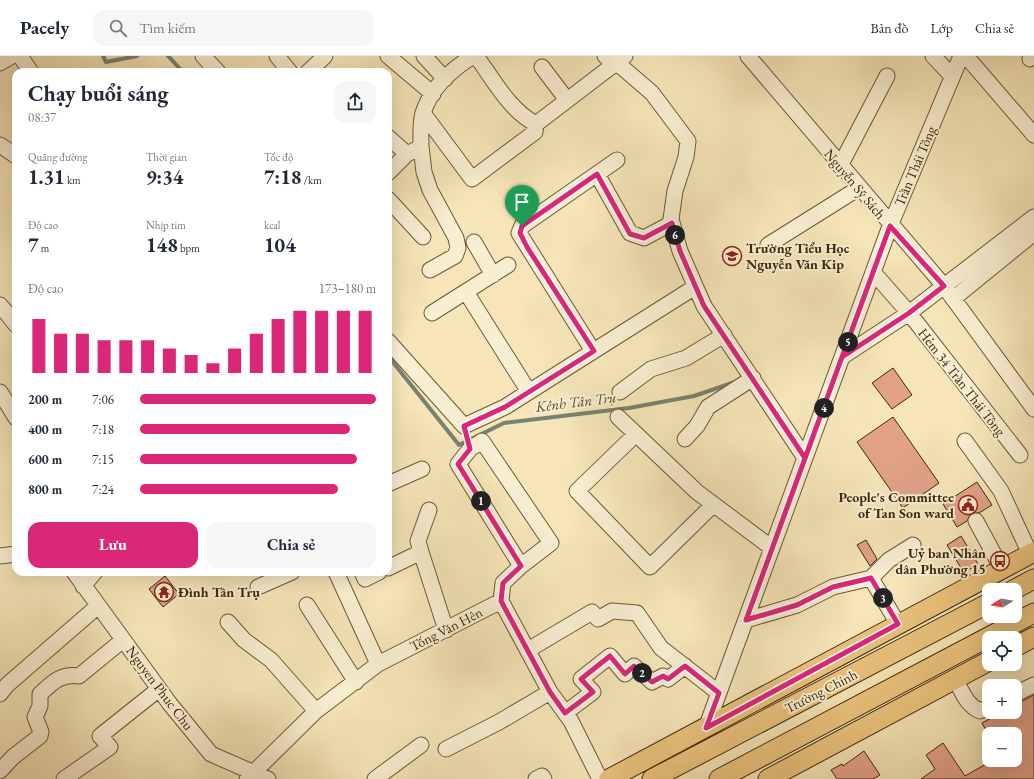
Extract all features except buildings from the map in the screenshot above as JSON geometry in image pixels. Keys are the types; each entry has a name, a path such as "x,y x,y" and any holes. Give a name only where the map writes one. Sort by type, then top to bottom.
{"main road":[{"name":"Trường Chinh","path":"609,779 1032,553"},
{"path":"1022,585 1034,579"},
{"name":"Trường Chinh","path":"652,779 982,607"},
{"path":"924,610 955,679"},
{"path":"719,779 1034,613"},
{"path":"1022,643 1034,637"},
{"path":"768,779 982,665"}],"street":[{"path":"0,63 12,56"},
{"path":"20,56 28,68"},
{"path":"204,56 214,68"},
{"path":"277,56 287,68"},
{"path":"388,56 433,94"},
{"path":"424,56 445,79"},
{"name":"Nguyễn Sỹ Sách","path":"748,56 860,188 890,226 944,286 1034,409"},
{"path":"933,56 952,76"},
{"name":"Trần Thái Tông","path":"706,728 890,226 961,56"},
{"path":"966,56 1034,135"},
{"path":"430,270 456,256 458,248 456,238 428,184 424,172 421,147 423,113 438,85 469,57 524,118 536,124"},
{"path":"423,113 472,179 535,132 536,124 567,100 615,58 652,93 688,141 686,157 675,191 671,219 680,251 704,306 805,458"},
{"path":"542,67 567,100"},
{"path":"840,166 887,76"},
{"path":"392,141 407,154"},
{"path":"0,145 12,153"},
{"path":"392,169 407,154 421,147"},
{"path":"594,351 520,233 522,226 617,160"},
{"path":"597,174 630,234 644,238 672,223"},
{"path":"768,245 860,188"},
{"path":"392,203 423,237"},
{"path":"842,357 909,313 1034,217"},
{"path":"953,299 1034,233"},
{"path":"474,242 493,275"},
{"path":"432,313 508,265"},
{"name":"Hẻm 34 Trần Thái Tông","path":"873,272 909,313 1020,455"},
{"path":"464,426 505,407 695,286"},
{"path":"466,292 529,392"},
{"path":"0,305 12,320"},
{"path":"620,392 651,369 686,358 724,335"},
{"path":"392,345 464,426 470,449"},
{"path":"685,439 697,426 708,406 753,378"},
{"path":"0,392 12,412"},
{"path":"618,417 697,492 772,548"},
{"path":"636,434 577,491 650,567 713,505"},
{"path":"521,566 458,464 470,449 482,441 551,543 521,566 503,583 501,601 550,692 565,713 600,779"},
{"path":"965,441 1001,491 1032,553"},
{"path":"392,482 422,469"},
{"path":"429,510 418,541 446,630"},
{"path":"976,521 1002,569"},
{"path":"746,620 797,605 833,587 871,578 889,560 913,545"},
{"path":"392,566 421,552"},
{"path":"0,556 12,554"},
{"name":"Nguyen Phuc Chu","path":"77,576 159,689 211,754 251,776 268,779"},
{"path":"83,586 92,576"},
{"path":"258,587 283,576"},
{"path":"338,576 378,664"},
{"path":"871,578 898,624"},
{"name":"Tống Văn Hên","path":"251,776 316,711 378,664 501,601"},
{"path":"307,605 356,682"},
{"path":"0,694 7,686 98,606"},
{"path":"528,650 592,612 598,619 612,612 638,613 661,648 719,693"},
{"path":"228,622 244,640 271,660 316,711"},
{"path":"0,771 13,757 40,736 41,732 35,717 40,706 40,694 59,678 70,675 79,676 123,640"},
{"path":"565,713 593,692 581,679 610,656 625,674 634,666 652,682 663,676 668,679 685,666"},
{"path":"955,679 968,703 973,708 980,711 982,710"},
{"path":"1022,691 1034,685"},
{"path":"64,779 110,746 100,736 159,689"},
{"path":"446,749 499,722 550,692"},
{"path":"375,779 421,745"},
{"path":"536,779 542,776 544,779"}],"waterway":[{"name":"Kênh Tân Trụ","path":"103,56 106,62 137,56"},
{"name":"Kênh Tân Trụ","path":"168,56 179,68"},
{"name":"Kênh Tân Trụ","path":"392,361 459,445 504,423 629,408 694,396 735,382"}],"place":[{"name":"Trường Tiểu Học Nguyễn Văn Kip","path":"732,256"},
{"name":"People's Committee of Tan Son ward","path":"968,505"},
{"name":"Uỷ ban Nhân dân Phường 15","path":"1000,561"},
{"name":"Đình Tân Trụ","path":"164,592"}],"route":[{"path":"597,174 630,234 644,238 672,223 680,251 704,306 742,360 805,458 873,272 890,226 944,286 909,313 842,357 746,620 797,605 833,587 871,578 898,624 706,728 719,693 685,666 668,679 663,676 652,682 634,666 625,674 610,656 581,679 593,692 565,713 550,692 501,601 503,583 521,566 458,464 470,449 464,426 505,407 594,351 527,247 520,233 522,226 597,174"}]}
